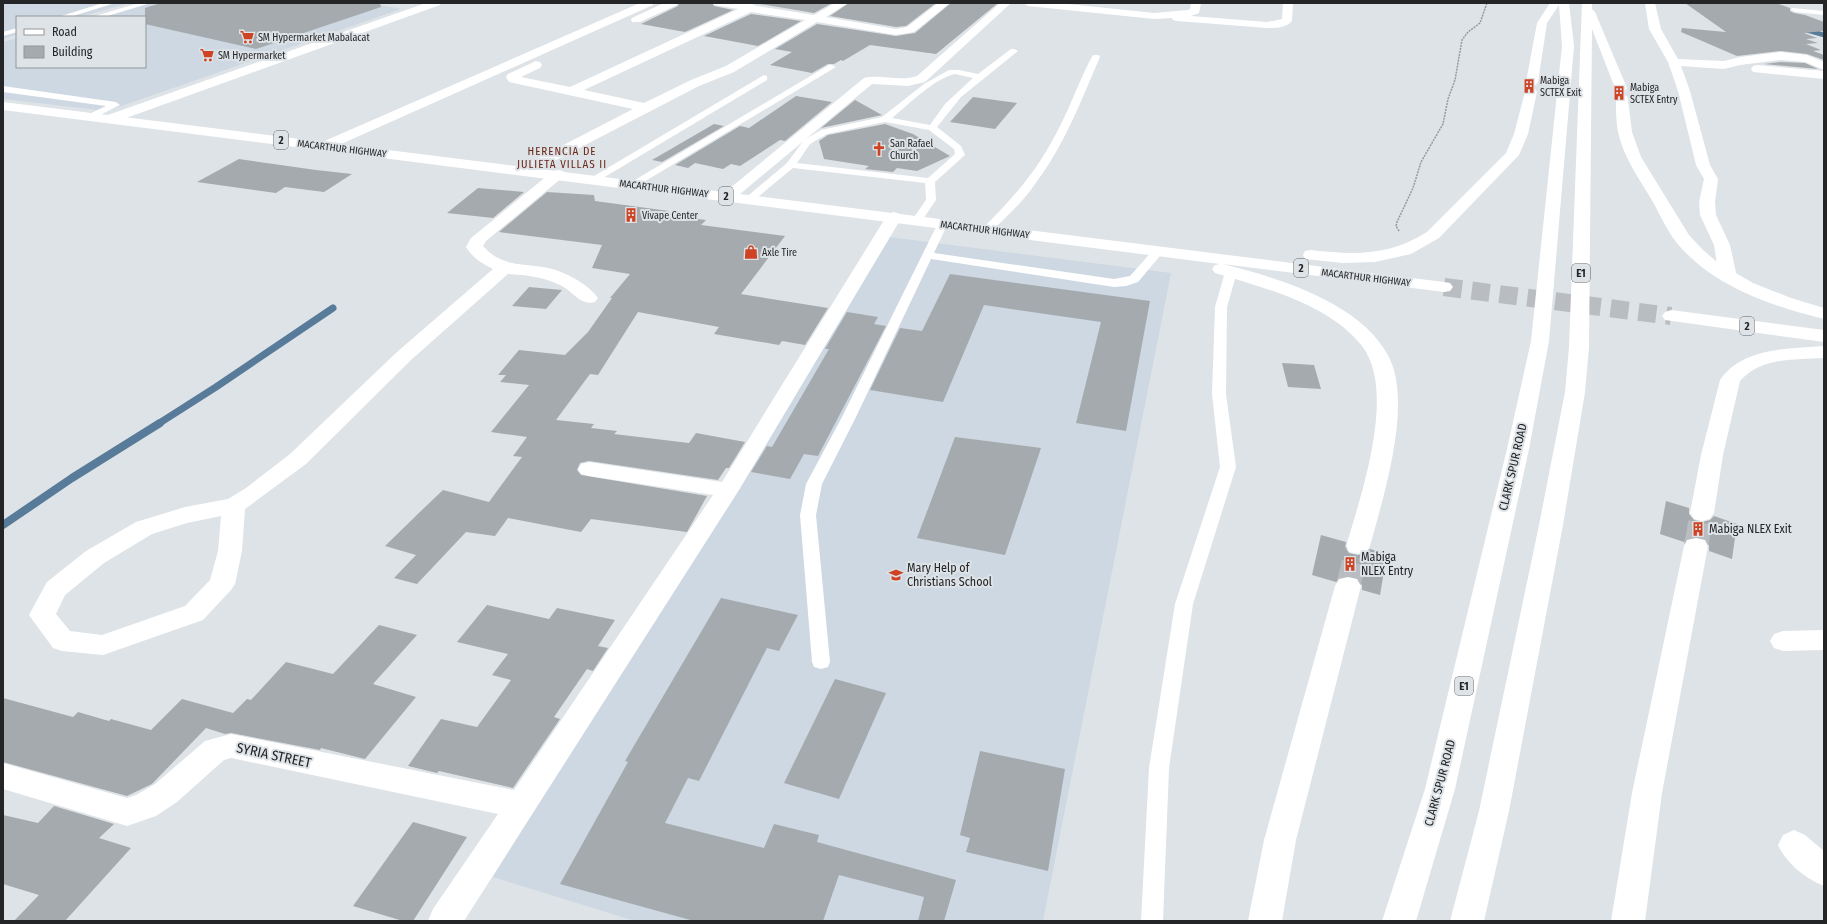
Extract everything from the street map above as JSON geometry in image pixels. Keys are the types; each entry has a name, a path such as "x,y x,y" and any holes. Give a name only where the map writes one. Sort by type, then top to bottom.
{"main road":[{"path":"110,119 436,3"},
{"path":"325,146 649,3"},
{"path":"647,108 520,82 512,77 526,69 673,3"},
{"path":"718,3 890,32 910,30 945,3"},
{"path":"570,92 761,3"},
{"path":"526,170 580,141 696,83 730,69 813,19 843,3"},
{"path":"729,196 868,81 915,82 921,79 1006,3"},
{"path":"1028,3 1154,16 1274,25 1287,21 1288,3"},
{"path":"1058,3 1137,9 1143,8 1144,3"},
{"path":"1154,16 1196,11 1196,3"},
{"path":"1102,244 1190,240 1313,256 1350,258 1385,256 1414,247 1433,235 1512,155 1521,134 1532,87 1542,23 1555,3"},
{"name":"CLARK SPUR ROAD","path":"1399,921 1440,789 1518,449 1540,341 1568,46 1564,3"},
{"path":"1650,3 1655,29 1674,62 1690,109 1703,165 1711,179 1707,202 1708,215 1722,245 1728,277"},
{"path":"398,5 418,9"},
{"path":"1587,5 1610,58 1622,93 1626,136 1639,167 1688,247 1711,266 1728,277 1770,297 1824,314"},
{"name":"E1","path":"1467,921 1494,811 1551,525 1575,392 1579,347 1587,5"},
{"path":"1724,65 1740,61 1780,56 1807,59 1824,66"},
{"path":"1674,62 1724,65 1824,75"},
{"name":"MACARTHUR HIGHWAY","path":"3,106 558,174 1444,287"},
{"path":"558,174 479,238 474,247 484,258 504,268 543,272 568,282 589,298"},
{"path":"445,921 905,219"},
{"path":"1159,250 1289,291 1319,304 1340,316 1358,331 1373,348 1382,364 1386,383 1386,415 1381,457 1358,546"},
{"path":"234,506 230,551 222,584 194,613 103,645 62,641 42,615 56,589 95,557 144,528 185,515 234,506 298,459 404,356 504,268"},
{"name":"2","path":"1671,316 1824,336"},
{"path":"1702,513 1712,455 1730,380 1741,368 1758,360 1782,355 1824,352"},
{"path":"589,469 728,490"},
{"path":"1628,921 1647,793 1696,546"},
{"path":"1265,921 1280,840 1348,586"},
{"path":"1783,641 1824,640"},
{"name":"SYRIA STREET","path":"3,776 127,812 145,806 166,793 215,750 231,746 520,805"},
{"path":"1794,845 1824,871"}],"lane":[{"path":"66,16 111,3"},
{"path":"99,16 147,3"},
{"path":"1794,10 1824,13"},
{"path":"3,34 16,30"},
{"path":"932,128 941,113 980,77 1014,51"},
{"path":"988,229 1032,182 1065,126 1096,57"},
{"path":"633,184 832,67"},
{"path":"885,119 932,83 952,72 980,77"},
{"path":"594,179 764,78"},
{"path":"3,89 116,105 90,116"},
{"path":"749,199 791,165 807,142 824,132 885,119 932,128 958,148 960,155 930,181 791,165"},
{"path":"905,219 931,200 930,181"},
{"path":"822,662 808,515 814,484 849,417 927,254 943,224"},
{"path":"927,254 1126,282 1134,279 1159,250"},
{"path":"1152,921 1159,768 1184,604 1228,467 1219,394 1220,308 1231,272"}],"path":[{"path":"1414,247 1399,232 1396,226 1397,222 1413,188 1424,155 1443,124 1448,98 1455,80 1462,40 1468,32 1480,23 1487,3"}],"shaded area":[{"path":"3,3 129,3 84,16 16,16 16,35 3,39"},
{"name":"SM Hypermarket","path":"143,3 370,3 401,9 107,111 3,99 3,42 16,38 16,68 146,68 146,16 97,16"},
{"name":"Mary Help of Christians School","path":"889,237 1171,273 1043,921 635,921 493,877"}],"building":[{"name":"SM Hypermarket Mabalacat","path":"161,3 380,3 381,7 256,49 146,24 145,8"},
{"path":"679,3 712,3 714,6 733,10 685,32 641,24 678,6"},
{"path":"754,3 832,3 814,13"},
{"path":"849,3 936,3 906,26 896,27 830,16"},
{"path":"951,3 998,3 936,54 870,45 843,61 841,60 834,64 828,64 812,73 770,65 792,52 775,49 817,24 896,36 915,33"},
{"path":"1685,3 1776,3 1790,8 1790,11 1794,13 1805,15 1824,22 1824,31 1804,33 1817,38 1806,39 1818,43 1806,44 1821,50 1813,51 1824,55 1824,60 1807,54 1781,51 1737,56 1681,32 1682,28 1726,32"},
{"path":"751,14 801,21 758,46 704,36"},
{"path":"1781,62 1805,63 1818,69 1764,64"},
{"path":"796,96 832,102 785,141 780,140 740,166 731,164 723,169 695,163 688,168 675,165 740,126 749,128"},
{"path":"973,97 1017,103 995,129 950,122"},
{"path":"855,100 882,115 821,128"},
{"path":"714,124 724,126 662,162 652,160"},
{"name":"San Rafael Church","path":"885,124 913,134 950,156 917,171 897,168 893,172 865,169 869,166 824,159 819,141 828,135"},
{"path":"239,159 352,174 324,192 285,187 276,193 197,182"},
{"path":"478,188 524,192 493,218 447,213"},
{"path":"547,192 594,195 595,201 669,211 665,215 706,220 701,225 785,236 741,294 828,308 805,345 782,341 779,345 714,334 719,327 638,312 598,375 590,374 556,420 594,424 591,428 617,431 614,434 689,443 696,433 745,442 729,468 726,468 718,480 589,461 580,463 577,470 581,475 707,496 687,532 591,519 581,532 508,518 495,536 466,532 417,584 394,578 416,555 385,546 443,490 489,502 522,457 513,456 527,437 491,432 529,385 500,382 506,375 498,375 519,350 565,355 588,332 612,298 610,298 630,274 592,268 602,245 499,232"},
{"path":"950,274 1150,301 1126,431 1076,423 1101,322 984,305 943,402 870,390 900,328 922,331"},
{"path":"529,287 562,290 546,309 512,306"},
{"path":"847,312 878,317 874,324 886,326 818,456 804,454 790,479 751,472 767,446 772,447 829,349 825,349"},
{"path":"1282,363 1314,365 1321,389 1288,387"},
{"path":"955,437 1041,448 1005,555 917,538"},
{"name":"Mabiga NLEX Exit","path":"1666,501 1689,508 1689,514 1694,520 1702,522 1710,520 1714,516 1737,524 1732,559 1709,551 1709,545 1705,539 1696,537 1687,539 1684,542 1660,534"},
{"name":"Mabiga NLEX Entry","path":"1321,535 1346,542 1345,547 1349,553 1358,555 1367,553 1370,549 1387,554 1380,595 1362,590 1362,585 1357,578 1348,576 1339,578 1336,582 1312,575"},
{"path":"721,598 798,615 779,651 767,648 699,781 688,778 665,823 764,848 774,824 819,835 817,842 956,880 944,921 918,921 924,897 839,875 823,921 694,921 560,884 628,762 625,761"},
{"path":"487,605 549,619 557,608 615,620 598,646 608,648 593,671 587,669 554,717 560,719 513,788 439,771 437,773 408,766 441,719 477,727 511,680 492,675 508,654 457,642"},
{"path":"379,625 417,635 373,684 416,697 365,759 321,748 320,750 231,733 225,734 206,728 152,784 127,796 3,762 3,698 73,717 78,712 109,721 111,719 151,730 182,699 233,713 247,699 251,700 286,662 333,674"},
{"path":"835,679 886,693 839,799 784,783"},
{"path":"980,751 1065,769 1048,871 966,852 970,838 960,835"},
{"path":"54,806 114,824 99,838 131,848 65,921 14,921 39,895 3,884 3,815 38,823"},
{"path":"413,822 467,837 413,921 403,921 353,906"}],"waterway":[{"path":"1806,30 1824,35"},
{"path":"158,424 216,387 333,308"},
{"path":"3,525 72,478 160,423"}],"tunnel":[{"path":"1444,287 1671,316"},
{"path":"1696,546 1702,513"},
{"path":"1348,586 1358,546"}],"place":[{"name":"SM Hypermarket Mabalacat","path":"247,37"},
{"name":"SM Hypermarket","path":"207,55"},
{"name":"Mabiga SCTEX Exit","path":"1529,86"},
{"name":"Mabiga SCTEX Entry","path":"1619,93"},
{"name":"San Rafael Church","path":"879,149"},
{"name":"Vivape Center","path":"631,215"},
{"name":"Axle Tire","path":"751,252"},
{"name":"Mabiga NLEX Exit","path":"1698,529"},
{"name":"Mabiga NLEX Entry","path":"1350,564"},
{"name":"Mary Help of Christians School","path":"896,575"}],"district":[{"name":"HERENCIA DE JULIETA VILLAS II","path":"562,157"}]}
